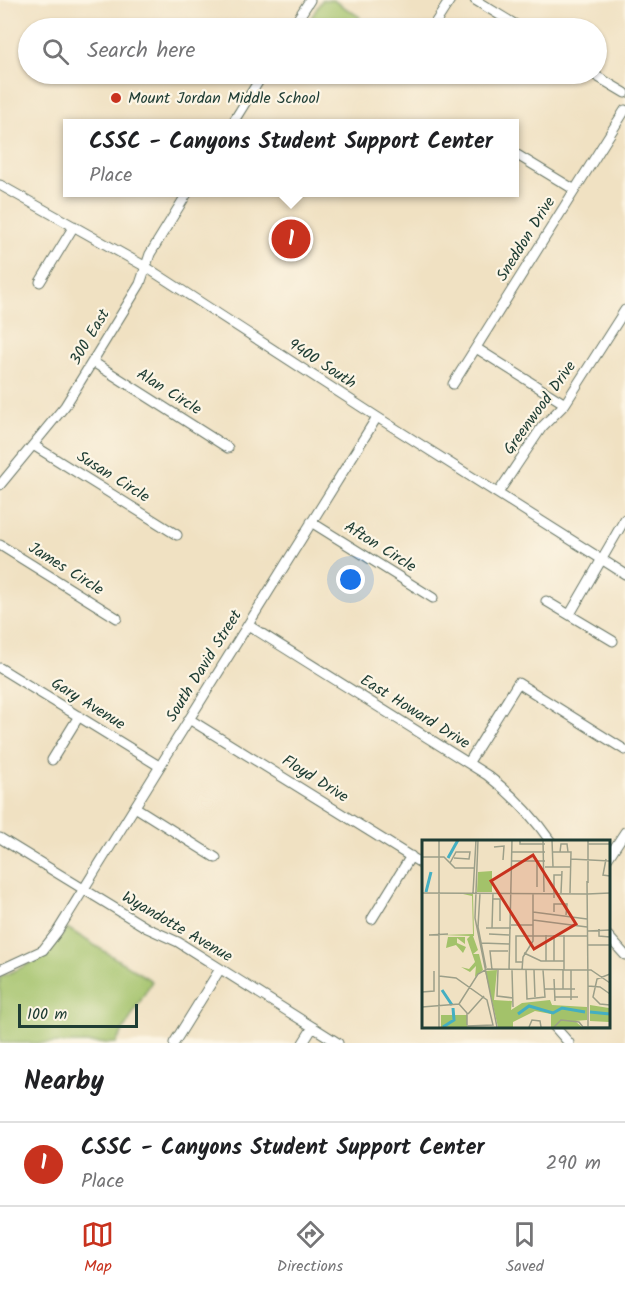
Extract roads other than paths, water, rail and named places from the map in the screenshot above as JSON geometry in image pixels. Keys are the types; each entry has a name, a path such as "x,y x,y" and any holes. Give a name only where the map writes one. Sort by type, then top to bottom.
{"street":[{"path":"298,18 310,0"},
{"path":"438,18 450,0"},
{"path":"475,0 505,18"},
{"path":"607,82 625,93"},
{"path":"235,119 257,84"},
{"name":"Sneddon Drive","path":"453,384 625,110"},
{"path":"519,156 575,190"},
{"name":"9400 South","path":"0,185 146,267 377,417 625,573"},
{"name":"300 East","path":"0,485 65,406 140,284 150,254 186,197"},
{"path":"40,282 74,226"},
{"name":"Greenwood Drive","path":"498,493 542,427 565,404 625,310"},
{"path":"476,348 565,404"},
{"name":"Alan Circle","path":"93,362 228,448"},
{"name":"South David Street","path":"0,970 43,950 57,932 377,417"},
{"name":"Susan Circle","path":"33,445 177,535"},
{"path":"570,614 625,519"},
{"name":"Afton Circle","path":"311,522 433,598"},
{"name":"James Circle","path":"0,545 117,618"},
{"path":"546,601 613,641"},
{"name":"East Howard Drive","path":"248,626 469,762 510,793 549,840"},
{"name":"Gary Avenue","path":"0,668 159,766"},
{"path":"469,762 518,682 625,750"},
{"path":"52,760 79,716"},
{"name":"Floyd Drive","path":"189,719 422,864"},
{"path":"135,807 216,858"},
{"path":"610,856 625,832"},
{"name":"Wyandotte Avenue","path":"0,838 220,969 338,1043"},
{"path":"372,919 411,856"},
{"path":"610,937 625,955"},
{"path":"174,1043 220,969"},
{"path":"303,1043 313,1027"},
{"path":"556,1028 569,1043"}],"place":[{"name":"Mount Jordan Middle School","path":"116,98"},
{"name":"CSSC - Canyons Student Support Center","path":"291,239"}]}
